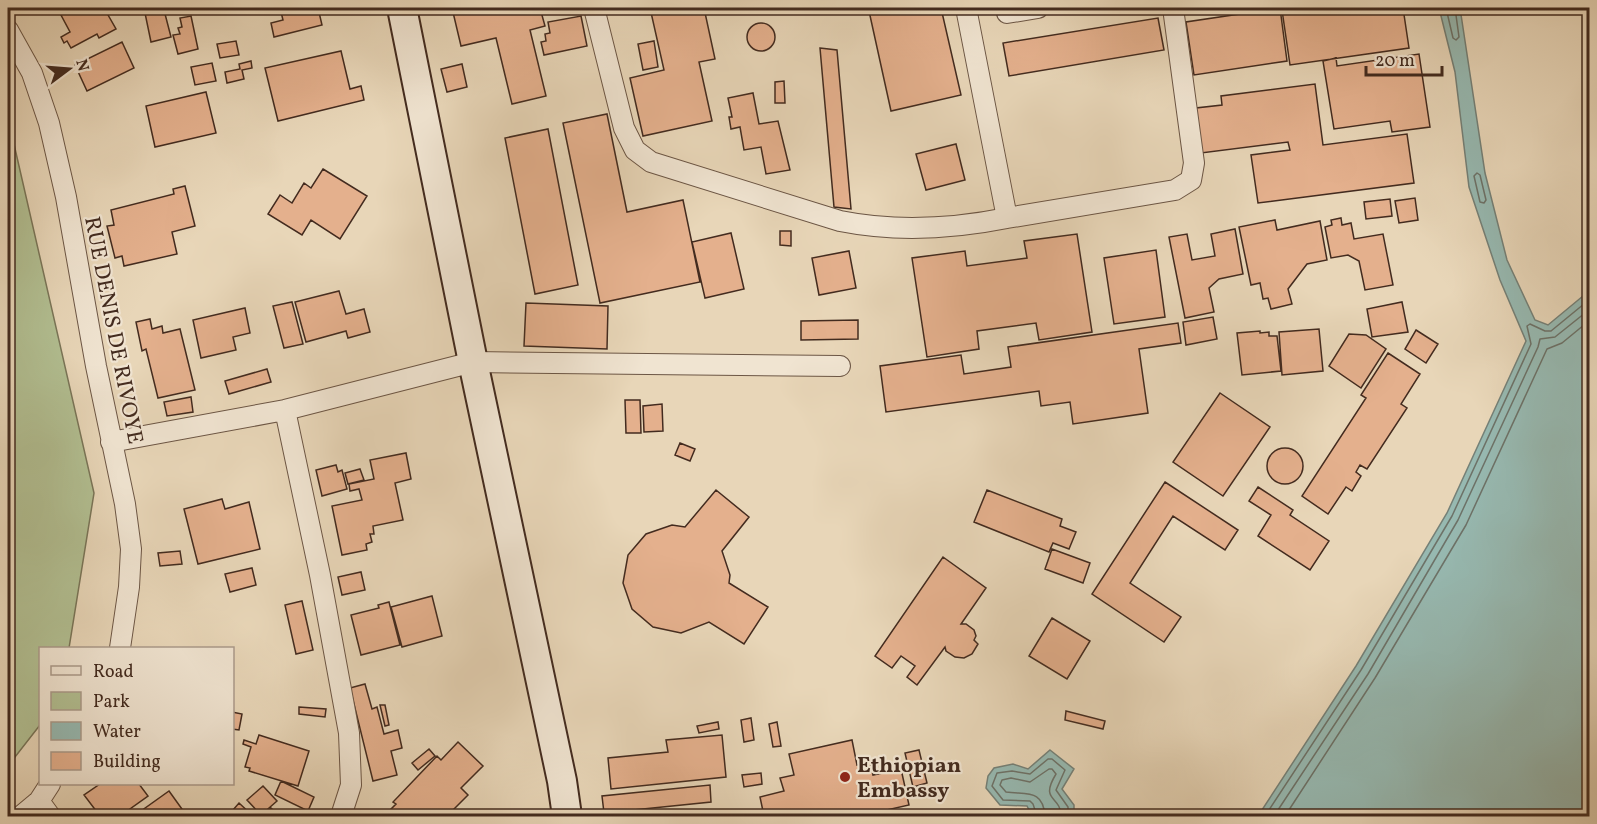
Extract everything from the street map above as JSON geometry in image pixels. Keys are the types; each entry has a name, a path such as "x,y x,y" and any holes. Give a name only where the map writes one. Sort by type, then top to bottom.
{"street":[{"path":"402,8 473,362 562,781 567,816"},
{"path":"594,8 624,128 635,150 651,162 840,221 868,226 921,227 976,224 1175,190 1191,180 1194,163 1173,8"},
{"path":"966,8 1007,218"},
{"path":"1007,13 1038,8"},
{"name":"RUE DENIS DE RIVOYE","path":"8,30 32,73 49,123 66,198 111,442 125,504 130,549 129,587 120,647"},
{"path":"111,442 285,410 473,362 840,366"},
{"path":"285,410 320,575 349,733 351,785 341,816"},
{"path":"21,816 44,808 50,785"}],"green space":[{"path":"8,118 94,493 69,647 39,647 39,726 8,766"}],"water":[{"path":"1439,8 1460,8 1485,173 1507,260 1535,320 1548,325 1589,291 1589,816 1258,816 1356,666 1447,513 1526,341 1500,280 1469,187 1455,72"},
{"path":"1050,750 1074,769 1062,789 1074,805 1074,816 1032,816 1027,806 1000,805 986,788 988,776 994,768 1013,764 1028,769"}],"building":[{"path":"75,8 104,8 116,29 99,38 97,34 71,48 67,41 64,43 61,37 70,32 61,15"},
{"path":"133,8 177,8 164,10 171,37 151,42 145,13"},
{"path":"280,8 318,8 322,25 274,37 271,23 283,20"},
{"path":"452,8 540,8 545,26 530,30 546,96 512,104 496,38 461,46"},
{"path":"650,8 704,8 715,59 699,62 712,121 643,136 630,78 664,70"},
{"path":"886,8 941,8 961,95 891,111 869,11"},
{"path":"1280,8 1287,61 1194,75 1186,22"},
{"path":"1403,8 1409,48 1290,65 1282,10"},
{"path":"191,16 198,49 178,54 173,35 180,34 178,28 182,27 180,18"},
{"path":"581,16 587,46 544,55 541,42 546,41 545,34 550,33 548,22"},
{"path":"1158,18 1164,50 1009,76 1003,43"},
{"path":"761,23 771,27 775,37 771,47 761,51 751,47 747,37 751,27"},
{"path":"236,41 239,55 220,58 217,44"},
{"path":"654,41 658,67 643,70 638,44"},
{"path":"122,42 134,68 87,91 75,65"},
{"path":"820,48 837,50 851,209 834,207"},
{"path":"341,51 350,89 361,86 364,100 278,121 265,68"},
{"path":"1419,54 1430,127 1392,132 1390,121 1334,129 1323,61 1336,58 1337,66"},
{"path":"251,61 252,68 242,70 244,79 227,83 225,72 240,69 239,64"},
{"path":"212,63 216,81 195,85 191,67"},
{"path":"462,64 467,87 447,92 441,69"},
{"path":"784,81 785,103 775,103 775,82"},
{"path":"1315,84 1323,145 1407,134 1414,183 1258,203 1251,155 1290,150 1288,142 1201,153 1196,108 1222,105 1221,96"},
{"path":"206,92 216,133 155,147 146,106"},
{"path":"753,93 759,124 778,121 790,170 766,174 761,147 744,150 740,127 731,129 729,117 732,117 728,98"},
{"path":"607,114 627,212 683,200 700,282 600,303 563,123"},
{"path":"548,129 578,285 535,294 505,138"},
{"path":"956,144 965,180 926,190 916,154"},
{"path":"323,169 367,196 340,239 311,220 302,235 268,214 280,195 292,203 304,183 311,188"},
{"path":"185,186 195,226 172,232 177,254 124,266 122,256 115,258 107,226 114,225 111,210 174,194 173,189"},
{"path":"1415,198 1418,220 1399,223 1395,201"},
{"path":"1390,199 1392,216 1366,219 1364,202"},
{"path":"1341,218 1342,225 1351,223 1354,239 1383,234 1393,285 1365,290 1359,261 1348,255 1331,258 1325,227 1332,225 1331,220"},
{"path":"1275,220 1277,230 1320,221 1327,260 1307,264 1288,289 1292,304 1271,309 1268,298 1263,299 1260,283 1251,285 1239,227"},
{"path":"1235,229 1243,274 1219,279 1209,288 1214,312 1185,318 1169,237 1187,234 1192,260 1215,256 1211,234"},
{"path":"780,231 791,231 791,246 780,245"},
{"path":"731,233 744,289 705,298 692,242"},
{"path":"1077,234 1092,332 1039,340 1036,323 977,331 979,349 927,357 912,258 965,251 967,266 1027,258 1024,241"},
{"path":"1156,250 1165,317 1114,324 1104,258"},
{"path":"849,251 856,288 819,295 812,258"},
{"path":"339,291 346,314 364,309 370,332 348,338 346,331 306,342 295,302"},
{"path":"292,302 303,344 284,348 273,306"},
{"path":"1402,302 1408,332 1372,337 1367,309"},
{"path":"526,303 608,306 607,349 524,346"},
{"path":"245,308 250,333 233,337 236,350 201,358 193,320"},
{"path":"1213,317 1217,339 1186,345 1183,322"},
{"path":"150,319 152,329 162,326 163,333 180,329 195,390 158,398 146,349 142,351 136,322"},
{"path":"858,320 858,339 801,340 801,321"},
{"path":"1178,323 1181,343 1139,349 1148,413 1073,424 1070,402 1041,406 1039,391 886,412 880,366 961,355 964,374 1011,367 1008,347"},
{"path":"1319,329 1323,371 1282,375 1279,332"},
{"path":"1416,330 1438,344 1426,363 1405,349"},
{"path":"1260,331 1260,333 1269,332 1269,336 1277,336 1281,371 1242,375 1237,333"},
{"path":"1349,334 1366,335 1386,349 1361,388 1329,366"},
{"path":"1388,353 1420,374 1401,404 1407,408 1367,469 1360,465 1356,472 1361,476 1352,491 1346,487 1328,514 1302,496 1366,398 1361,395"},
{"path":"267,369 271,382 229,394 225,381"},
{"path":"1220,393 1270,427 1223,496 1173,462"},
{"path":"191,397 193,412 167,416 164,402"},
{"path":"625,400 640,400 641,433 626,433"},
{"path":"662,404 663,431 644,432 643,406"},
{"path":"680,443 695,449 690,461 675,455"},
{"path":"1285,448 1298,453 1303,466 1298,479 1285,484 1272,479 1267,466 1272,453"},
{"path":"406,453 411,479 395,483 403,520 373,526 374,534 370,534 372,542 366,544 367,550 342,555 332,506 362,500 359,489 350,491 349,484 374,479 370,460"},
{"path":"336,465 338,472 342,470 347,489 322,496 316,470"},
{"path":"360,469 364,480 348,484 345,473"},
{"path":"1165,482 1238,530 1225,550 1173,516 1130,583 1181,617 1164,642 1092,594"},
{"path":"1258,487 1293,510 1290,515 1329,541 1310,570 1258,536 1271,515 1249,501"},
{"path":"716,490 749,517 722,551 730,575 729,583 768,607 744,644 709,622 681,633 653,627 632,609 623,583 628,555 646,534 672,525 685,527"},
{"path":"987,490 1062,519 1060,526 1076,532 1069,549 1053,543 1049,552 974,522"},
{"path":"222,499 225,509 249,502 260,549 198,564 184,509"},
{"path":"1052,549 1090,563 1083,583 1045,569"},
{"path":"180,551 182,564 160,566 158,553"},
{"name":"Ethiopian Embassy","path":"943,557 986,588 961,624 966,624 974,630 976,636 974,640 978,644 972,654 964,658 955,657 946,651 945,647 917,685 907,677 915,666 901,656 892,668 875,656"},
{"path":"252,568 256,585 230,592 225,574"},
{"path":"361,572 365,590 342,595 338,577"},
{"path":"432,596 442,636 402,647 391,607"},
{"path":"302,601 313,650 296,654 285,605"},
{"path":"389,602 400,645 361,655 351,615 379,608 378,605"},
{"path":"1052,618 1090,641 1067,679 1029,656"},
{"path":"365,684 372,709 377,707 384,734 398,730 402,748 391,751 397,775 373,781 350,688"},
{"path":"380,705 385,705 389,725 385,726"},
{"path":"299,707 326,709 325,717 299,714"},
{"path":"1066,711 1105,721 1103,729 1065,720"},
{"path":"234,712 242,714 239,730 234,729"},
{"path":"751,718 754,740 744,742 741,720"},
{"path":"718,722 719,729 699,733 697,726"},
{"path":"777,722 781,746 773,747 769,724"},
{"path":"259,735 309,751 298,786 249,771 250,768 245,767 251,747 243,744 244,740 256,744"},
{"path":"722,735 726,777 611,789 608,758 668,752 666,740"},
{"name":"Ethiopian Embassy","path":"852,740 857,765 870,762 873,775 901,769 909,805 882,811 883,816 764,816 760,797 784,791 780,778 794,775 789,754"},
{"path":"458,742 483,766 461,788 468,795 447,816 386,816 396,804 393,802 437,756 441,760"},
{"path":"429,749 435,756 418,770 412,763"},
{"path":"919,750 927,783 913,787 905,753"},
{"path":"761,773 762,784 744,787 742,775"},
{"path":"281,781 314,797 308,811 275,795"},
{"path":"99,785 140,785 148,796 120,816 100,816 84,795"},
{"path":"710,785 711,802 604,813 602,796"},
{"path":"263,786 277,801 261,815 247,800"},
{"path":"169,791 187,816 134,816"},
{"path":"239,803 253,816 235,816 237,814 233,810"},
{"path":"271,808 280,816 264,816"}],"place":[{"name":"Ethiopian Embassy","path":"845,777"}]}
